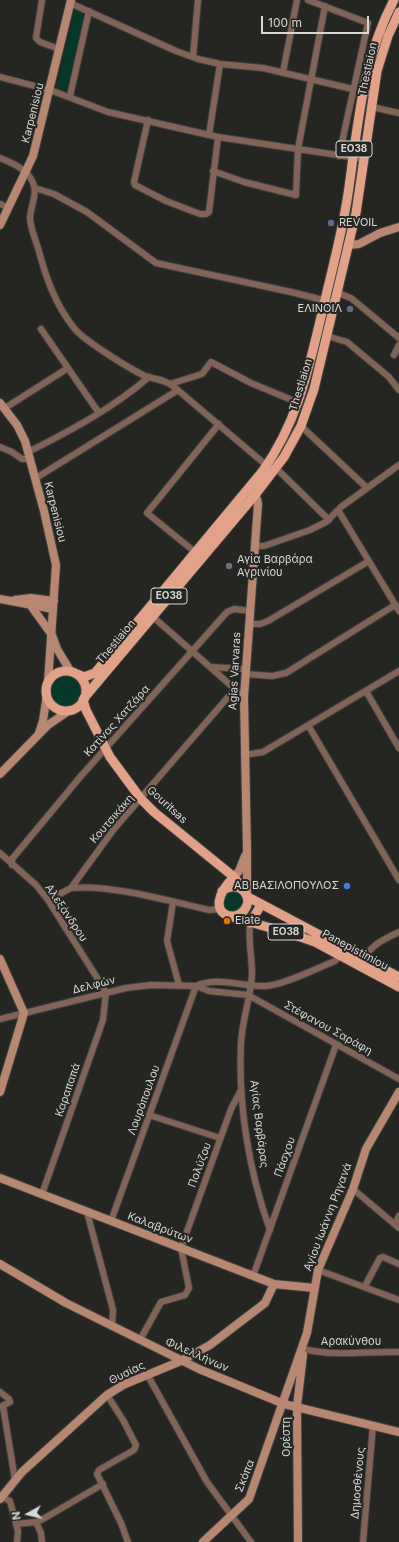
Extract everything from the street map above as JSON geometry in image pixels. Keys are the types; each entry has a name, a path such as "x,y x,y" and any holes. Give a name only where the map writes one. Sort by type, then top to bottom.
{"main road":[{"name":"Thestiaion","path":"74,673 84,676 94,673 248,489 266,465 283,438 299,403 346,211 352,158 363,92 379,32 394,0"},
{"name":"Thestiaion","path":"84,699 152,616 255,495 276,468 301,426 314,389 349,246 356,213 374,94 382,53 399,12"},
{"path":"346,211 356,213"},
{"name":"ΕΟ38","path":"48,682 58,673 74,673 85,685 84,699 89,716"},
{"path":"48,682 47,694 53,705 64,710 73,709 89,716"},
{"name":"ΕΟ38","path":"73,709 84,699"},
{"name":"Gouritsas","path":"89,716 106,749 125,778 142,799 154,812 234,877 245,893"},
{"path":"220,909 218,900 222,890 234,877"},
{"path":"222,890 232,886 245,893 247,907 244,912 240,915 229,916"},
{"name":"Panepistimiou","path":"245,893 343,952 362,962 399,977"},
{"path":"250,923 261,904"},
{"name":"ΕΟ38","path":"220,909 229,916"},
{"name":"Panepistimiou","path":"229,916 305,938 343,952"},
{"name":"Panepistimiou","path":"362,962 399,987"}],"street":[{"path":"42,0 36,38 40,42 59,49"},
{"path":"193,57 198,0"},
{"path":"283,72 298,0"},
{"path":"308,0 368,23 339,156"},
{"path":"70,1 176,51 193,57 220,64 262,68 283,72 374,94"},
{"name":"Karpenisiou","path":"0,225 4,206 26,173 36,146 70,1"},
{"path":"213,171 244,182 296,195 298,148 325,6"},
{"path":"70,96 89,11"},
{"path":"209,135 220,64"},
{"path":"0,77 70,96 101,110 209,135 364,159"},
{"path":"372,107 399,112"},
{"path":"148,120 134,182 137,187 198,214 206,214 209,210 218,137"},
{"path":"0,158 14,164 26,173 32,181 35,188 31,210 31,224 46,278 59,306 75,329 84,337 132,369 148,377 161,379 170,384 266,465"},
{"path":"35,188 54,194 93,216 156,263 335,303"},
{"path":"349,246 357,245 380,233 399,227"},
{"path":"338,293 351,298 399,338"},
{"path":"41,328 99,413"},
{"path":"327,336 347,342 389,378 399,390"},
{"path":"394,355 399,346"},
{"path":"170,384 202,374 211,362 251,383 299,403"},
{"path":"2,405 68,368"},
{"path":"0,447 12,452 22,459 99,413 148,377"},
{"path":"36,478 178,390"},
{"name":"Karpenisiou","path":"2,405 20,429 30,455 56,565 48,682"},
{"path":"194,552 147,513 218,424"},
{"path":"301,426 366,487"},
{"path":"256,546 264,546 310,530 330,520 338,510 366,487 399,465"},
{"path":"276,468 330,520"},
{"path":"248,489 255,495"},
{"name":"Agias Varvaras","path":"245,893 247,849 244,697 256,546 258,504 255,495"},
{"path":"338,510 399,611"},
{"path":"249,624 260,624 268,621 369,561"},
{"path":"11,601 31,598 53,605"},
{"path":"0,599 30,606 53,605"},
{"path":"210,667 272,676 286,672 395,604"},
{"path":"30,606 52,635 57,649 74,673"},
{"name":"Κατίνας Χατζάρα","path":"12,865 12,859 81,776 227,612 230,610 250,611"},
{"path":"152,616 244,697"},
{"path":"244,755 263,752 399,671"},
{"name":"Κουτσικάκη","path":"48,900 71,888 130,809 142,799 234,689"},
{"path":"366,691 399,748"},
{"path":"38,735 43,721 47,694"},
{"path":"0,774 58,717 73,709"},
{"path":"308,725 399,880"},
{"name":"Agias Varvaras","path":"234,877 244,861 247,849"},
{"name":"Αλεξάνδρου","path":"0,853 36,885 48,900 106,992"},
{"path":"71,888 118,892 209,910 220,909"},
{"path":"173,902 167,941 179,985"},
{"name":"Αγίας Βαρβάρας","path":"250,923 252,973 241,1044 242,1090 250,1156 260,1202 270,1230"},
{"path":"362,962 370,948 378,942 399,932"},
{"name":"Δελφών","path":"196,986 209,983 266,986 274,985 328,963 343,952"},
{"path":"0,959 24,1013 0,1092"},
{"name":"Δελφών","path":"0,1020 106,992 145,985 196,986 210,991 248,995"},
{"name":"Λουρόπουλου","path":"111,1221 196,986"},
{"path":"263,1002 257,995 261,987 266,986"},
{"name":"Καραπαπά","path":"42,1194 103,1020 106,992"},
{"name":"Στέφανου Σαράφη","path":"248,995 399,1079"},
{"name":"Πάσχου","path":"253,1276 336,1045"},
{"name":"Πολύζου","path":"181,1248 231,1109 242,1090"},
{"name":"Αγίου Ιωάννη Ρηγανά","path":"284,1404 307,1333 318,1270 353,1189 366,1149 399,1092"},
{"path":"149,1115 220,1138"},
{"name":"Καλαβρύτων","path":"0,1178 274,1284 314,1288"},
{"path":"353,1189 397,1226 399,1216"},
{"path":"87,1212 113,1310 112,1326"},
{"path":"140,1340 161,1302 181,1297 185,1295 189,1288 181,1248"},
{"path":"365,1286 380,1258 384,1257 399,1264"},
{"name":"Φιλελλήνων","path":"0,1264 42,1290 181,1361 284,1404 399,1432"},
{"path":"318,1270 365,1286 399,1300"},
{"name":"Θυσίας","path":"1,1497 15,1480 107,1395 147,1374 181,1361 210,1345 260,1307 267,1300 274,1284"},
{"name":"Ορέστη","path":"298,1542 297,1406 303,1349 307,1333"},
{"name":"Αρακύνθου","path":"303,1349 322,1354 399,1352"},
{"path":"147,1374 206,1482 252,1542"},
{"path":"0,1392 9,1399 9,1404 1,1406 15,1480"},
{"path":"107,1395 123,1420 136,1447 134,1450 98,1472 99,1478 103,1484 127,1542"},
{"name":"Σκόπα","path":"203,1542 249,1498 284,1404"},
{"name":"Δημοσθένους","path":"363,1542 373,1425"},
{"path":"16,1524 36,1522 54,1514 103,1484"},
{"path":"1,1497 10,1500 18,1533 17,1542"},
{"path":"36,1522 41,1533 42,1542"}],"green space":[{"path":"74,10 84,14 67,91 57,88"},
{"path":"63,675 69,675 78,679 82,691 78,703 69,707 63,707 54,703 50,694 50,688 54,679"},
{"path":"233,892 240,895 243,902 240,909 233,912 226,909 223,902 226,895"}],"place":[{"name":"REVOIL","path":"331,223"},
{"name":"ΕΛΙΝΟΙΛ","path":"350,309"},
{"name":"Αγία Βαρβάρα Αγρινίου","path":"229,566"},
{"name":"ΑΒ ΒΑΣΙΛΟΠΟΥΛΟΣ","path":"347,886"},
{"name":"Elate","path":"227,921"}]}
